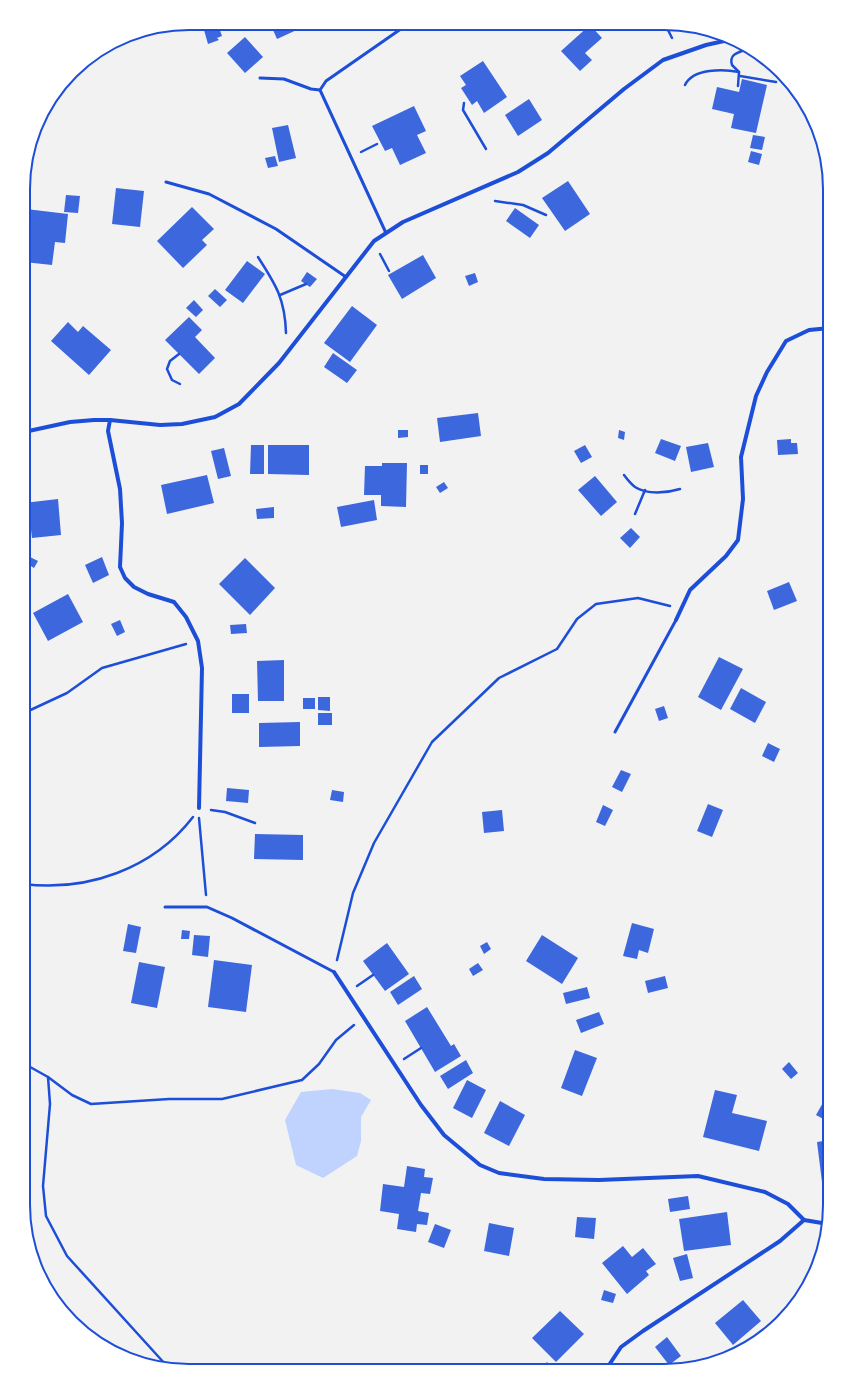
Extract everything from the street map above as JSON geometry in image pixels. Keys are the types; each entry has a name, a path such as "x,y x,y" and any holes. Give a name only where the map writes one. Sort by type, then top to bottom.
{"street":[{"path":"30,431 70,422 110,420 160,425 182,424 215,417 239,404 269,374 373,243 386,233 404,222 518,172 548,153 624,89 663,60 706,44 721,41"},
{"path":"676,620 690,590 726,556 738,540 742,521 743,499 741,457 756,396 767,372 786,341 809,330 823,329"},
{"path":"110,420 108,431 120,490 122,523 120,566 125,578 141,590 174,602 186,616 198,641 202,668 199,808"},
{"path":"334,972 421,1105 444,1135 480,1165 499,1173 544,1179 599,1180 698,1176 765,1192 788,1204 804,1220 822,1223"},
{"path":"610,1364 622,1347 643,1331 780,1241 804,1220"}],"lane":[{"path":"320,90 326,81 399,30"},
{"path":"260,78 284,79 311,89 320,90"},
{"path":"320,90 386,233"},
{"path":"166,182 208,194 270,226 346,277"},
{"path":"615,732 676,620"},
{"path":"165,906 207,907 232,918 334,972"}],"path":[{"path":"668,30 672,38"},
{"path":"738,86 740,72 732,65 731,59 733,55 743,51"},
{"path":"685,85 690,77 695,74 716,70 740,72"},
{"path":"740,76 776,82"},
{"path":"464,103 463,110 486,148"},
{"path":"352,157 377,144"},
{"path":"495,201 523,205 546,215"},
{"path":"373,243 389,271"},
{"path":"258,257 280,295 286,312 287,352"},
{"path":"280,295 306,284"},
{"path":"179,354 170,361 167,369 172,380 180,384"},
{"path":"624,475 633,486 645,490 670,493 680,489"},
{"path":"634,514 645,490"},
{"path":"334,972 353,893 374,843 432,742 499,678 557,649 577,619 596,604 638,598 681,608"},
{"path":"30,710 67,693 102,668 198,641"},
{"path":"199,808 225,812 255,823"},
{"path":"30,885 46,887 81,884 112,876 143,861 169,844 199,808"},
{"path":"199,808 207,907"},
{"path":"348,992 373,975"},
{"path":"30,1067 48,1077 72,1095 91,1104 169,1099 222,1099 302,1080 319,1064 336,1040 364,1017"},
{"path":"396,1065 421,1048"},
{"path":"48,1077 50,1104 43,1186 46,1216 67,1256 163,1362"}],"water":[{"path":"332,1089 360,1093 371,1100 361,1117 361,1141 357,1156 323,1178 296,1165 285,1120 301,1092"}],"building":[{"path":"204,30 220,30 222,36 217,38 219,40 208,44"},
{"path":"273,30 297,30 277,39"},
{"path":"584,30 595,30 602,38 585,53 592,60 580,71 561,51"},
{"path":"245,37 263,57 245,73 227,53"},
{"path":"483,61 507,97 484,113 477,101 472,105 461,88 466,85 460,76"},
{"path":"742,79 767,85 756,133 731,128 734,114 712,109 717,87 739,92"},
{"path":"529,99 542,120 518,136 505,115"},
{"path":"414,106 426,131 417,135 426,153 400,165 392,148 385,151 372,126"},
{"path":"288,125 296,158 279,162 272,128"},
{"path":"753,135 765,137 762,150 750,148"},
{"path":"751,151 762,154 759,165 748,162"},
{"path":"275,156 278,166 268,168 265,158"},
{"path":"568,181 590,214 565,231 542,198"},
{"path":"116,188 144,191 140,227 112,224"},
{"path":"66,195 80,196 78,213 64,212"},
{"path":"192,207 214,229 202,240 207,245 183,268 157,241"},
{"path":"515,208 539,225 530,238 506,221"},
{"path":"30,209 68,214 65,243 55,242 52,265 30,263"},
{"path":"423,255 436,278 402,299 388,275"},
{"path":"247,261 265,274 243,303 225,290"},
{"path":"307,272 317,279 310,287 301,281"},
{"path":"475,273 478,282 469,286 465,276"},
{"path":"215,289 227,300 220,307 208,296"},
{"path":"194,300 203,310 196,317 186,308"},
{"path":"352,306 377,325 350,362 324,343"},
{"path":"189,317 202,330 195,337 215,358 199,374 165,340"},
{"path":"68,322 78,332 83,326 111,350 89,375 51,341"},
{"path":"333,353 357,370 347,383 324,367"},
{"path":"478,413 481,436 440,442 437,418"},
{"path":"398,430 408,430 408,437 398,438"},
{"path":"619,430 625,432 624,440 618,438"},
{"path":"661,439 681,446 675,461 655,453"},
{"path":"791,439 791,443 797,443 798,454 778,455 777,440"},
{"path":"708,443 714,467 691,472 686,447"},
{"path":"251,445 264,445 264,474 250,474"},
{"path":"268,445 309,445 309,475 268,474"},
{"path":"585,445 592,457 581,463 574,451"},
{"path":"224,448 231,476 218,479 211,451"},
{"path":"382,463 407,463 406,507 381,506 381,495 364,495 365,466 382,466"},
{"path":"420,465 428,465 428,474 420,474"},
{"path":"207,475 214,503 167,514 161,485"},
{"path":"595,476 617,502 601,516 578,490"},
{"path":"444,482 448,488 440,493 436,487"},
{"path":"58,499 61,535 32,538 30,502"},
{"path":"374,500 377,520 341,527 337,507"},
{"path":"274,507 274,518 257,519 256,509"},
{"path":"631,528 640,537 630,548 620,538"},
{"path":"30,557 38,561 34,568 30,566"},
{"path":"102,557 109,575 93,583 85,565"},
{"path":"245,558 275,588 250,615 219,584"},
{"path":"789,582 797,601 774,610 767,591"},
{"path":"68,594 83,622 48,641 33,613"},
{"path":"120,620 125,632 117,636 111,624"},
{"path":"246,624 247,633 231,634 230,625"},
{"path":"719,657 743,669 721,710 698,697"},
{"path":"284,660 284,701 258,701 257,661"},
{"path":"741,688 766,702 755,723 730,709"},
{"path":"232,694 249,694 249,713 232,713"},
{"path":"318,697 330,697 330,711 318,710"},
{"path":"303,698 315,698 315,709 303,709"},
{"path":"664,706 668,718 659,721 655,709"},
{"path":"318,713 332,713 332,725 318,725"},
{"path":"300,722 300,746 259,747 259,723"},
{"path":"768,743 780,749 774,762 762,756"},
{"path":"621,770 631,774 622,792 612,787"},
{"path":"227,788 249,790 248,803 226,801"},
{"path":"332,790 344,792 343,802 330,800"},
{"path":"708,804 723,810 712,837 697,831"},
{"path":"603,805 613,810 605,826 596,822"},
{"path":"502,810 504,831 484,833 482,812"},
{"path":"255,834 303,835 303,860 254,859"},
{"path":"632,923 654,929 648,953 639,950 637,959 623,956"},
{"path":"128,924 141,927 136,953 123,951"},
{"path":"182,930 190,931 189,939 181,939"},
{"path":"194,935 210,936 208,957 192,955"},
{"path":"542,935 578,958 562,984 526,961"},
{"path":"487,942 491,949 484,954 480,946"},
{"path":"387,943 409,974 385,991 363,961"},
{"path":"214,960 252,965 246,1012 208,1007"},
{"path":"139,962 165,967 157,1008 131,1003"},
{"path":"478,963 483,970 473,976 469,969"},
{"path":"414,976 422,989 398,1005 390,992"},
{"path":"665,976 668,988 648,993 645,981"},
{"path":"587,987 590,998 566,1004 563,993"},
{"path":"427,1007 451,1046 454,1044 461,1056 435,1072 405,1021"},
{"path":"599,1012 604,1024 581,1033 576,1020"},
{"path":"575,1050 597,1058 582,1096 561,1088"},
{"path":"466,1060 473,1073 448,1089 440,1076"},
{"path":"789,1062 798,1073 791,1079 782,1069"},
{"path":"467,1080 486,1090 472,1118 453,1108"},
{"path":"715,1090 737,1095 732,1113 767,1121 759,1151 703,1137"},
{"path":"500,1101 525,1115 509,1146 484,1133"},
{"path":"823,1102 823,1119 816,1115"},
{"path":"823,1141 823,1182 822,1182 817,1142"},
{"path":"407,1166 425,1169 424,1177 433,1178 430,1194 421,1193 418,1211 429,1213 427,1225 417,1224 416,1232 397,1229 399,1214 380,1211 383,1184 404,1187"},
{"path":"688,1196 690,1209 670,1212 668,1199"},
{"path":"727,1212 731,1245 684,1251 679,1219"},
{"path":"577,1217 596,1218 594,1239 575,1237"},
{"path":"489,1223 514,1228 509,1256 484,1251"},
{"path":"435,1224 451,1230 444,1248 428,1242"},
{"path":"623,1246 632,1257 643,1248 656,1264 646,1271 649,1275 627,1294 602,1263"},
{"path":"687,1254 693,1278 680,1281 673,1258"},
{"path":"604,1290 616,1294 613,1303 601,1300"},
{"path":"743,1300 761,1321 733,1345 715,1323"},
{"path":"560,1311 584,1334 556,1362 532,1338"},
{"path":"667,1337 681,1356 668,1364 655,1347"}]}
